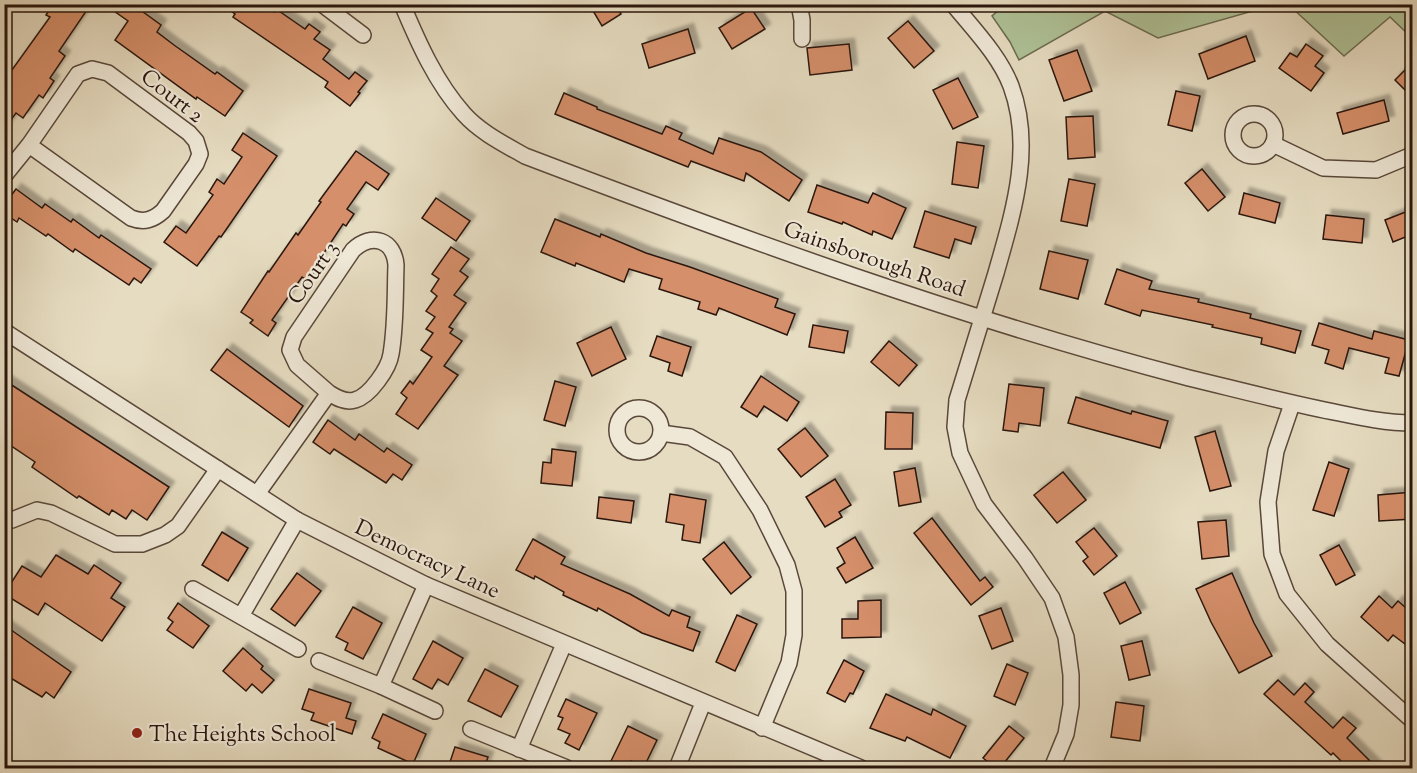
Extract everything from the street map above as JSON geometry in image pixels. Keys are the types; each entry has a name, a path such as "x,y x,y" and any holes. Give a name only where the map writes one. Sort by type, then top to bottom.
{"street":[{"path":"322,4 363,35"},
{"name":"Gainsborough Road","path":"402,4 445,91 465,115 510,148 525,156 698,222 982,319 1134,363 1292,404 1393,423 1413,423"},
{"path":"799,4 802,39"},
{"path":"953,4 992,50 1011,86 1018,115 1022,161 1014,209 957,400 955,427 960,453 984,504 1052,598 1066,637 1071,675 1071,705 1066,734 1052,768"},
{"name":"Court 2","path":"4,176 29,145 78,74 92,69 108,73 189,133 196,141 200,154 196,164 163,212 140,222 131,219 29,145"},
{"path":"1273,144 1323,168 1376,170 1413,155"},
{"name":"Court 3","path":"376,240 387,243 395,253 396,266 391,356 378,381 367,394 348,401 329,393 297,365 290,350 294,337 353,249 367,241 376,240"},
{"name":"Democracy Lane","path":"4,331 297,520 426,585 861,768"},
{"path":"257,494 329,393"},
{"path":"1292,404 1276,451 1268,502 1272,554 1287,594 1328,644 1413,720"},
{"path":"661,433 690,438 725,457 760,510 787,565 794,591 794,635 789,663 762,728"},
{"path":"12,520 37,510 51,513 115,544 142,544 165,535 178,526 218,469"},
{"path":"241,616 297,520"},
{"path":"381,686 426,585"},
{"path":"193,589 298,649"},
{"path":"519,749 564,644"},
{"path":"319,661 435,711"},
{"path":"676,768 703,703"},
{"path":"471,729 567,768"}],"green space":[{"path":"1006,4 1274,5 1158,38 1105,11 1019,60 992,16"},
{"path":"1289,5 1412,5 1412,38 1390,17 1344,56"}],"building":[{"path":"53,4 91,4 59,51 65,56 50,78 54,81 43,98 39,95 23,118 16,113 4,129 4,81 50,17 46,15"},
{"path":"104,4 132,4 161,25 157,32 215,74 217,72 243,91 225,116 197,97 196,99 115,40 128,21"},
{"path":"221,4 263,4 274,12 276,9 305,29 309,24 320,32 314,39 330,50 323,59 349,79 355,72 367,81 350,106 325,87 328,82 233,17 235,14"},
{"path":"589,4 615,4 621,14 602,26"},
{"path":"751,8 765,29 732,49 719,28"},
{"path":"908,21 934,51 914,68 888,38"},
{"path":"688,29 695,53 649,68 642,44"},
{"path":"1246,36 1255,61 1208,79 1199,54"},
{"path":"849,44 852,70 810,75 807,48"},
{"path":"1306,44 1323,56 1315,66 1324,73 1311,91 1279,68 1290,53 1297,57"},
{"path":"1077,50 1092,91 1064,101 1049,60"},
{"path":"1413,62 1413,98 1395,80"},
{"path":"958,78 978,117 953,129 933,90"},
{"path":"1176,91 1200,96 1192,131 1168,125"},
{"path":"564,93 597,109 662,134 666,126 682,133 679,139 713,154 719,138 761,152 802,180 789,201 746,173 744,181 691,161 688,167 555,114"},
{"path":"1384,100 1389,121 1343,134 1337,113"},
{"path":"1093,116 1095,157 1068,159 1066,117"},
{"path":"243,133 277,156 221,237 219,236 197,266 164,242 176,226 186,233 213,195 209,192 217,179 224,184 242,157 232,150"},
{"path":"957,142 984,146 978,188 952,184"},
{"path":"356,151 389,174 378,190 366,182 347,209 354,214 346,226 343,224 308,281 302,277 272,320 276,323 268,336 250,323 253,320 241,312 268,271 296,233 298,235 321,202 319,201"},
{"path":"1202,169 1225,197 1208,211 1185,183"},
{"path":"1069,179 1095,184 1087,226 1061,221"},
{"path":"817,185 868,203 873,193 906,208 892,239 873,231 872,235 843,222 842,224 808,212"},
{"path":"16,189 42,208 45,204 71,222 73,219 99,238 101,235 151,269 141,283 134,278 129,285 75,249 73,252 48,234 46,236 19,218 17,222 4,213 4,205"},
{"path":"1244,193 1280,203 1275,223 1239,214"},
{"path":"436,198 470,221 456,241 422,218"},
{"path":"1413,209 1413,234 1393,242 1385,220"},
{"path":"925,211 976,227 971,244 955,239 949,258 914,247"},
{"path":"1326,215 1364,219 1362,243 1323,239"},
{"path":"555,219 778,299 775,307 795,314 787,335 719,308 716,315 698,309 700,302 659,289 662,279 629,269 624,282 541,252"},
{"path":"451,247 469,259 460,271 468,277 454,295 466,303 449,327 453,329 450,333 462,341 444,366 458,375 418,429 396,414 407,398 401,393 410,381 413,384 432,357 421,350 433,333 426,329 435,317 426,311 437,296 431,291 439,279 432,274"},
{"path":"1049,251 1088,260 1078,299 1040,289"},
{"path":"1117,269 1152,281 1149,289 1199,299 1198,302 1251,314 1250,318 1301,331 1295,353 1261,344 1262,338 1212,327 1213,325 1142,310 1140,316 1105,304"},
{"path":"1319,323 1372,339 1374,331 1409,340 1399,376 1385,373 1389,358 1349,348 1343,369 1325,363 1329,350 1312,345"},
{"path":"813,325 848,331 844,353 809,347"},
{"path":"611,327 626,359 592,376 577,343"},
{"path":"657,336 691,347 682,376 668,371 670,363 650,356"},
{"path":"889,341 917,365 899,386 871,362"},
{"path":"227,349 303,406 289,427 211,370"},
{"path":"761,376 799,402 787,421 764,406 757,417 741,407"},
{"path":"4,380 169,487 147,520 132,510 126,519 112,510 109,515 79,496 77,498 32,467 35,462 4,441"},
{"path":"555,381 576,387 565,426 544,420"},
{"path":"1009,384 1044,388 1040,426 1019,423 1018,432 1003,430"},
{"path":"1076,397 1131,414 1132,411 1168,421 1160,448 1068,423"},
{"path":"886,412 913,413 912,449 885,449"},
{"path":"328,420 355,440 359,434 384,452 387,448 412,465 402,480 393,474 386,483 334,449 330,454 313,442"},
{"path":"805,428 828,456 801,477 778,449"},
{"path":"1215,431 1231,486 1210,491 1195,437"},
{"path":"552,449 576,452 572,486 541,483 543,462 551,463"},
{"path":"1329,462 1349,469 1334,516 1313,510"},
{"path":"915,468 921,502 899,506 894,472"},
{"path":"1063,472 1086,500 1057,523 1034,495"},
{"path":"835,479 851,505 839,512 842,517 825,527 806,497"},
{"path":"1413,492 1413,519 1379,521 1378,495"},
{"path":"670,494 706,500 700,543 682,540 684,525 666,522"},
{"path":"599,497 634,501 631,523 597,518"},
{"path":"932,518 980,581 985,577 993,587 971,605 914,533"},
{"path":"1226,520 1229,556 1202,559 1198,522"},
{"path":"1094,528 1117,556 1094,575 1083,561 1088,557 1076,542"},
{"path":"222,532 248,548 228,581 202,565"},
{"path":"855,537 873,568 846,583 837,568 845,563 837,548"},
{"path":"533,539 565,557 561,564 630,594 669,616 672,610 690,617 687,627 700,632 693,651 642,633 598,608 597,611 563,595 564,592 535,576 534,579 516,570"},
{"path":"724,542 751,577 731,594 703,559"},
{"path":"1339,545 1355,575 1336,585 1320,555"},
{"path":"56,555 88,574 94,565 121,583 111,598 125,607 102,641 45,603 38,615 4,594 22,566 41,577"},
{"path":"297,573 321,591 295,626 271,609"},
{"path":"1232,573 1254,623 1272,656 1239,673 1196,589"},
{"path":"1125,582 1141,613 1120,624 1104,593"},
{"path":"1379,596 1392,608 1398,601 1413,614 1413,650 1393,635 1388,641 1361,617"},
{"path":"881,600 881,637 842,638 842,619 858,619 858,601"},
{"path":"178,603 209,626 193,648 167,630 173,622 168,618"},
{"path":"353,607 382,623 363,659 345,650 348,643 336,637"},
{"path":"1001,608 1013,641 992,649 979,616"},
{"path":"737,615 757,624 735,671 716,662"},
{"path":"4,625 71,672 54,698 46,692 42,697 4,674"},
{"path":"433,641 463,658 448,685 438,679 432,689 413,679"},
{"path":"1142,641 1150,675 1129,680 1121,646"},
{"path":"243,648 263,666 261,669 274,680 262,693 252,684 246,691 223,671"},
{"path":"844,660 864,671 853,694 850,693 845,702 827,693"},
{"path":"1007,664 1028,673 1015,705 994,696"},
{"path":"485,669 518,686 501,717 468,701"},
{"path":"1278,680 1294,695 1305,683 1314,692 1305,702 1333,728 1343,717 1356,728 1347,738 1377,768 1348,768 1333,753 1331,755 1264,694"},
{"path":"309,689 351,703 346,718 356,721 352,734 311,720 314,713 302,709"},
{"path":"886,694 931,715 933,709 966,726 950,758 907,737 905,741 870,728"},
{"path":"566,699 597,713 579,750 565,743 570,734 558,729 563,718 558,716"},
{"path":"1116,702 1144,706 1140,741 1111,737"},
{"path":"383,714 426,734 413,764 378,748 380,742 372,738"},
{"path":"628,726 657,740 644,767 631,761 627,768 610,763"},
{"path":"1009,726 1024,738 1000,768 996,768 983,758"},
{"path":"455,747 488,757 484,768 448,768"}],"place":[{"name":"The Heights School","path":"137,733"}]}
